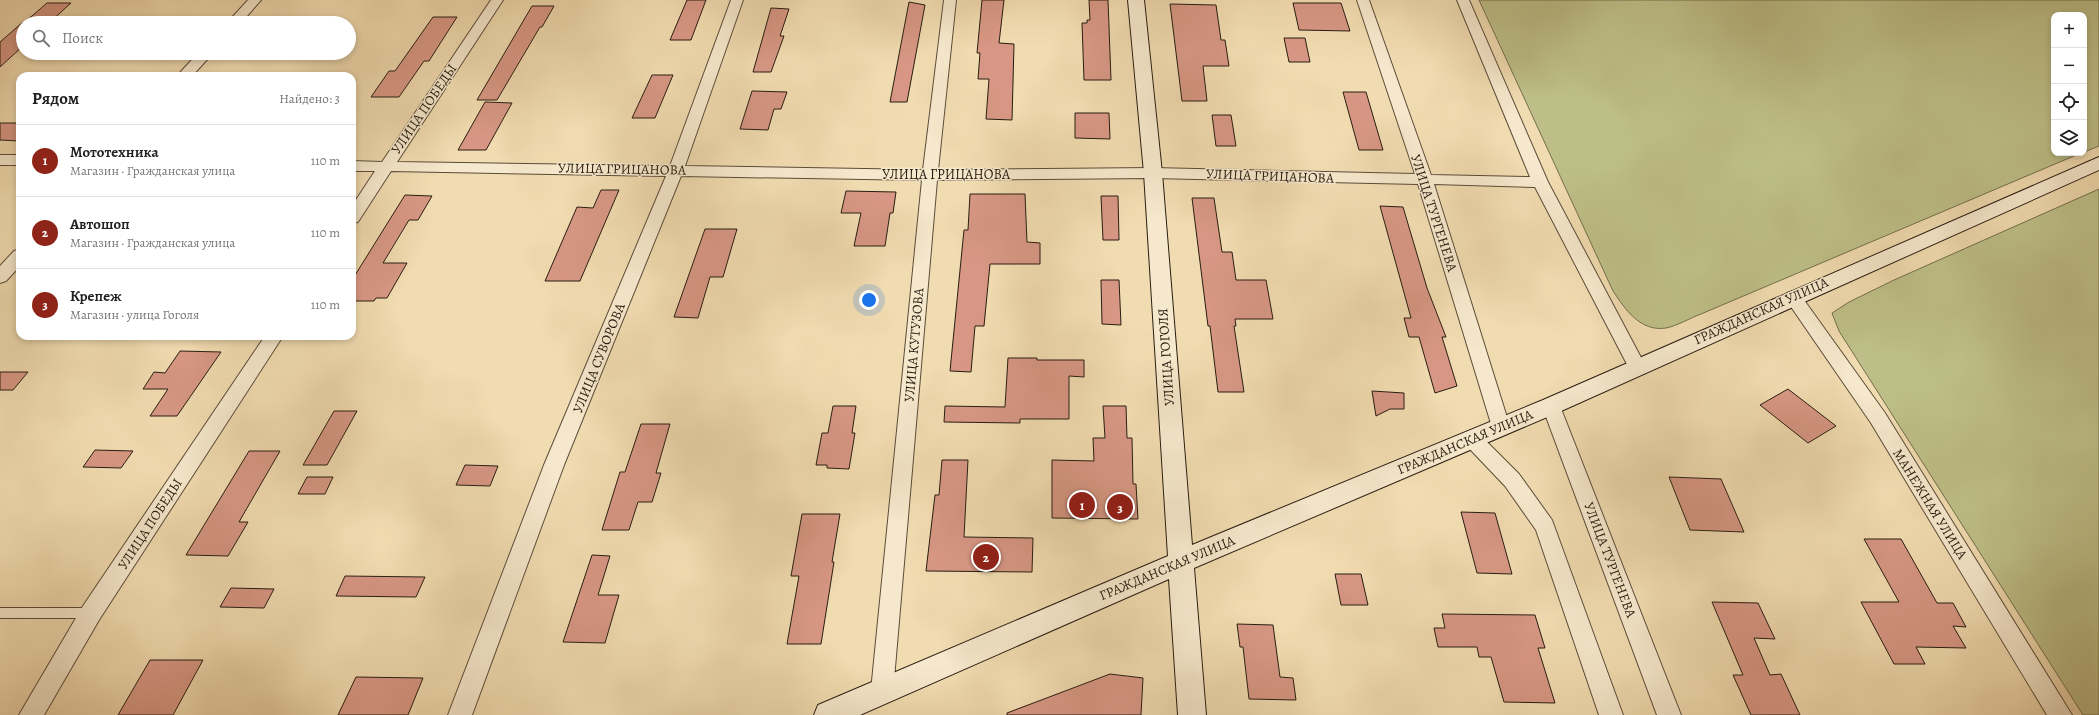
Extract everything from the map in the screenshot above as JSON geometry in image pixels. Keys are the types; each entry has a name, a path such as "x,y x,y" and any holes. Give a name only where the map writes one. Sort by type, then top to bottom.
{"main road":[{"name":"УЛИЦА ГОГОЛЯ","path":"1136,0 1153,173 1192,715"},
{"name":"ГРАЖДАНСКАЯ УЛИЦА","path":"842,712 882,691 1180,562 1551,406 1793,297 2099,163"}],"street":[{"path":"240,16 255,0"},
{"name":"УЛИЦА ПОБЕДЫ","path":"356,212 497,0"},
{"name":"УЛИЦА СУВОРОВА","path":"460,715 554,466 676,170 737,0"},
{"name":"УЛИЦА КУТУЗОВА","path":"882,691 930,175 950,0"},
{"name":"УЛИЦА ТУРГЕНЕВА","path":"1364,0 1425,180 1501,427"},
{"path":"1463,0 1540,182 1637,367"},
{"path":"188,72 199,60"},
{"path":"0,160 16,160"},
{"name":"УЛИЦА ГРИЦАНОВА","path":"356,166 930,175 1153,173 1540,182"},
{"path":"0,277 16,259"},
{"name":"МАНЕЖНАЯ УЛИЦА","path":"1793,297 1878,418 2060,715"},
{"name":"УЛИЦА ПОБЕДЫ","path":"31,715 91,613 271,340"},
{"name":"УЛИЦА ТУРГЕНЕВА","path":"1551,406 1669,715"},
{"path":"1472,439 1512,480 1545,526 1611,715"}],"lane":[{"path":"0,613 91,613"}],"green space":[{"path":"1479,0 2099,0 2099,146 2087,151 2087,12 2051,12 2051,156 2074,156 1675,326 1657,328 1641,323 1628,312 1613,291"},
{"path":"2099,189 2099,715 2083,715 1839,331 1832,313 1849,302 1894,280"}],"building":[{"path":"687,0 706,0 691,40 670,40"},
{"path":"982,0 1004,0 999,43 1014,44 1012,120 986,119 989,79 978,79 980,53 977,53"},
{"path":"1089,0 1108,0 1111,80 1084,80 1082,23 1087,23 1087,20 1090,20"},
{"path":"909,2 925,5 907,102 890,102"},
{"path":"47,3 71,3 57,16 32,16"},
{"path":"1293,3 1341,3 1350,31 1299,30"},
{"path":"1170,4 1216,5 1221,40 1225,40 1229,66 1203,66 1207,101 1182,101"},
{"path":"532,6 554,6 497,100 477,100"},
{"path":"771,8 789,9 780,36 784,36 771,72 753,72"},
{"path":"433,17 457,17 429,61 424,61 399,97 371,97 389,71 395,71"},
{"path":"16,28 16,52 0,67 0,42"},
{"path":"1284,38 1305,38 1310,62 1289,62"},
{"path":"652,75 673,75 655,118 632,118"},
{"path":"752,91 787,92 781,109 774,109 768,130 740,129"},
{"path":"1343,92 1366,92 1383,150 1359,150"},
{"path":"485,102 512,103 486,150 458,150"},
{"path":"1075,113 1109,113 1110,139 1075,138"},
{"path":"1212,115 1231,115 1236,146 1216,146"},
{"path":"0,123 16,123 16,141 0,140"},
{"path":"601,190 619,190 580,281 545,281 577,207 593,208"},
{"path":"846,191 896,192 893,213 890,213 885,246 854,246 861,213 841,213"},
{"path":"970,194 1025,194 1027,242 1040,243 1040,264 990,264 984,326 975,326 971,372 950,371 964,230 968,230"},
{"path":"405,195 432,196 418,220 409,220 383,263 407,263 387,298 376,298 374,301 356,301 356,274"},
{"path":"1101,196 1118,196 1119,240 1103,240"},
{"path":"1192,198 1214,198 1222,252 1232,252 1236,280 1266,280 1273,319 1235,319 1236,326 1234,326 1244,392 1218,392"},
{"path":"1380,206 1403,207 1427,288 1446,337 1442,337 1457,386 1435,393 1419,337 1409,337 1404,318 1411,318"},
{"path":"705,229 737,229 723,277 710,277 698,318 674,317"},
{"path":"1101,280 1119,280 1121,325 1102,324"},
{"path":"180,351 221,352 177,416 150,416 168,389 143,389 154,372 165,373"},
{"path":"1008,358 1037,358 1037,360 1084,360 1084,377 1069,376 1069,419 1020,419 1020,423 944,422 945,406 1005,407"},
{"path":"0,372 28,372 13,390 0,390"},
{"path":"1788,389 1836,426 1808,443 1760,405"},
{"path":"1372,391 1404,393 1404,409 1390,409 1376,416"},
{"path":"833,406 856,406 852,433 855,433 849,469 827,468 827,465 816,465 822,433 828,433"},
{"path":"1103,406 1126,406 1127,438 1132,438 1133,484 1136,484 1138,519 1052,518 1052,460 1094,461 1093,438 1105,438"},
{"path":"334,411 357,411 327,465 303,465"},
{"path":"641,424 670,424 656,473 661,473 652,502 638,502 629,530 602,530 620,472 625,472"},
{"path":"95,450 133,451 121,468 83,467"},
{"path":"249,451 280,451 239,522 248,522 228,556 186,555"},
{"path":"942,460 968,460 964,537 1033,538 1032,572 926,571 935,495 939,495"},
{"path":"465,465 498,466 490,486 456,485"},
{"path":"307,477 333,477 325,494 298,494"},
{"path":"1669,477 1721,479 1744,532 1690,530"},
{"path":"1461,512 1495,513 1512,574 1477,573"},
{"path":"802,514 840,514 821,644 787,644 799,576 791,576"},
{"path":"1864,539 1901,539 1937,603 1953,603 1966,627 1953,626 1966,648 1916,647 1925,664 1894,664 1861,602 1899,602"},
{"path":"592,555 610,556 598,595 619,595 605,643 563,642"},
{"path":"1335,574 1361,574 1368,605 1341,605"},
{"path":"345,576 425,577 416,597 336,596"},
{"path":"231,588 274,589 264,608 220,607"},
{"path":"1712,602 1758,603 1775,639 1754,638 1770,675 1781,674 1800,715 1751,715 1733,675 1743,675"},
{"path":"1442,614 1535,615 1545,648 1538,648 1555,703 1504,702 1491,657 1479,657 1477,647 1438,647 1434,628 1445,628"},
{"path":"1237,624 1273,625 1280,677 1293,678 1296,700 1249,699 1243,647 1240,647"},
{"path":"150,660 203,660 173,715 118,715"},
{"path":"1110,674 1143,678 1141,715 1007,715 1007,713"},
{"path":"356,677 423,678 408,715 338,715"}],"place":[{"name":"Мототехника","path":"1082,505"},
{"name":"Крепеж","path":"1120,507"},
{"name":"Автошоп","path":"986,557"}]}
